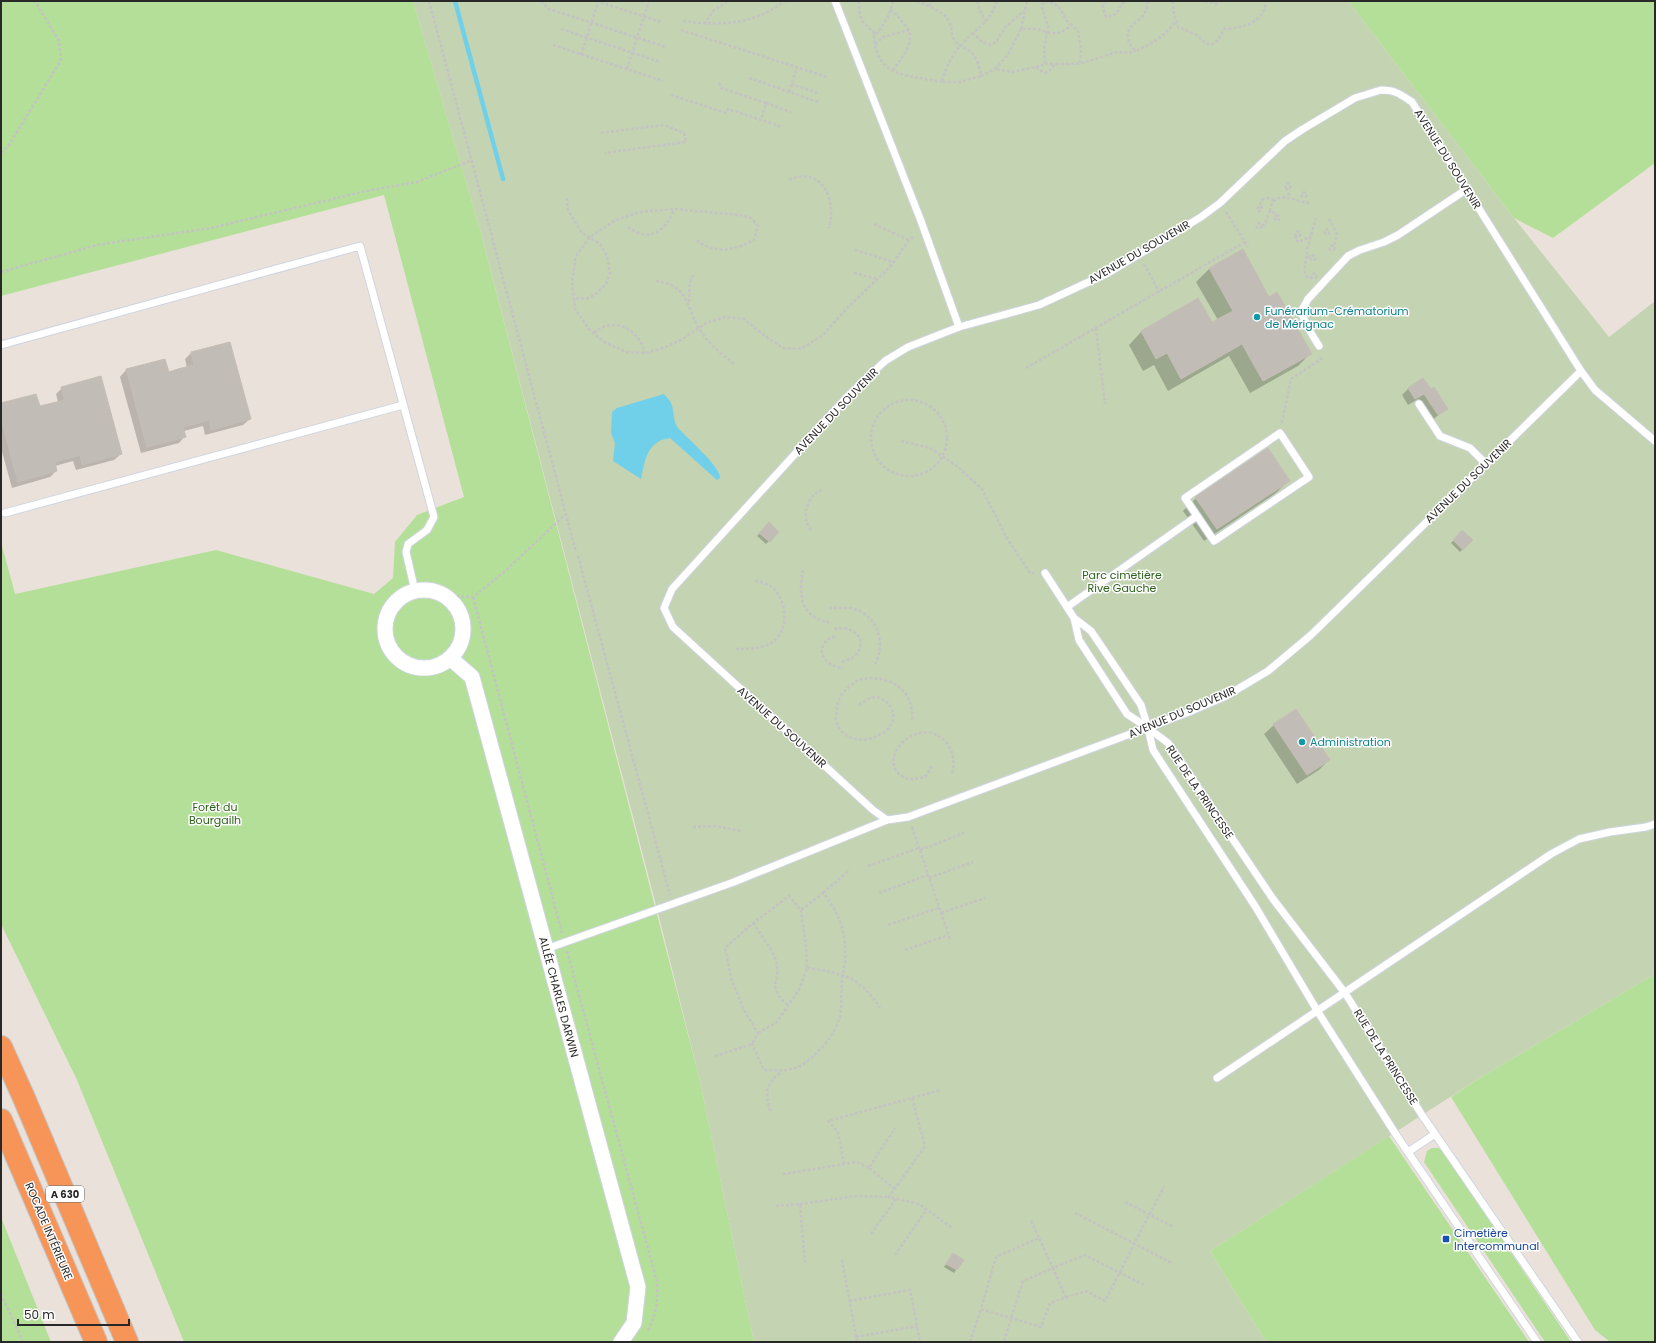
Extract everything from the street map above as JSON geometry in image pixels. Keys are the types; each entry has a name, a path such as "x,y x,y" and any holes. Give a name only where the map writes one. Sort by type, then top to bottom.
{"highway":[{"name":"A 630","path":"1,1048 24,1098 127,1342"},
{"name":"ROCADE INTÉRIEURE","path":"1,1120 96,1342"}],"street":[{"path":"420,590 433,590 446,596 456,606 462,618 464,632 456,653 438,665 425,668 412,666 394,655 388,643 385,629 387,615 395,602 406,594 420,590"},
{"name":"ALLÉE CHARLES DARWIN","path":"450,658 472,677 638,1287 634,1323 622,1342"}],"lane":[{"path":"835,1 925,231 959,327"},
{"name":"AVENUE DU SOUVENIR","path":"1381,90 1391,90 1396,92 1412,102 1581,371 1310,635 1268,671 1226,696 1148,728 908,817 887,820 873,810 673,627 664,608 672,589 846,397 885,361 908,347 959,327 1039,305 1108,273 1201,217 1220,203 1285,141 1355,98 1381,90"},
{"path":"1319,346 1308,328 1301,312 1308,300 1348,256 1398,235 1466,189"},
{"path":"1,345 360,246 434,518 427,530 408,544 406,552 415,591"},
{"path":"1581,371 1595,390 1655,441"},
{"path":"1419,404 1440,436 1470,448 1486,464"},
{"path":"5,513 403,405"},
{"path":"1280,433 1310,477 1214,541 1185,498 1280,433"},
{"path":"1067,607 1197,516"},
{"path":"1045,573 1074,618 1079,640 1127,714 1148,728"},
{"path":"1074,618 1091,630 1141,705 1148,728"},
{"name":"RUE DE LA PRINCESSE","path":"1148,728 1168,743 1273,899 1345,993 1435,1134 1578,1342"},
{"name":"RUE DE LA PRINCESSE","path":"1148,728 1153,750 1255,906 1318,1012 1408,1152 1538,1342"},
{"path":"546,949 734,882 887,820"},
{"path":"1218,1078 1551,854 1579,840 1610,832 1646,827 1655,824"},
{"path":"1408,1152 1435,1134"}],"path":[{"path":"1,153 9,145 61,60 59,41 35,1"},
{"path":"430,1 576,552"},
{"path":"541,1 548,9 638,36 666,47"},
{"path":"581,55 598,1 661,22"},
{"path":"627,69 649,1"},
{"path":"704,24 714,10 728,1"},
{"path":"859,1 859,15 865,25 876,34"},
{"path":"893,1 883,26 874,36 874,44 879,60 892,71 903,75 942,82 959,82 981,76 995,69 1008,54 1021,29 1026,1"},
{"path":"917,1 939,11 947,19 951,26 953,38 977,60 981,76"},
{"path":"929,6 933,1"},
{"path":"977,1 981,14 987,22"},
{"path":"942,82 944,73 959,45 987,22 994,12 997,1"},
{"path":"1045,64 1044,50 1048,26 1042,6 1044,1 1057,4 1061,8 1068,22 1078,30 1081,49 1080,63"},
{"path":"1105,1 1102,5 1106,17 1113,17 1125,1"},
{"path":"1136,51 1128,42 1127,34 1129,28 1146,11 1148,1"},
{"path":"1174,1 1176,22 1178,27 1184,31 1195,34 1207,44 1213,44 1218,40 1224,29 1243,27 1252,23 1264,10 1266,1"},
{"path":"1205,1 1216,4 1221,1"},
{"path":"683,21 717,25 750,19 765,13 782,2"},
{"path":"890,10 895,13 909,30 911,39 907,51 892,71"},
{"path":"973,33 982,42 991,45 997,41 1005,28 1024,11"},
{"path":"995,69 1012,72 1045,64 1080,63 1117,52 1128,53 1136,51 1156,42 1165,35 1176,22"},
{"path":"1021,29 1040,30 1053,34 1063,32 1071,25"},
{"path":"561,29 587,39 660,62"},
{"path":"681,30 827,76"},
{"path":"874,44 883,37 909,30"},
{"path":"553,46 663,81"},
{"path":"1035,67 1045,73 1050,71 1056,64"},
{"path":"789,92 797,67"},
{"path":"748,78 818,102"},
{"path":"719,83 721,88 791,112"},
{"path":"791,84 818,93"},
{"path":"671,95 726,113 728,108 782,127"},
{"path":"761,120 766,103"},
{"path":"601,133 664,125 684,133 686,142 605,153"},
{"path":"1,272 97,245 211,228 366,191 417,182 472,160"},
{"path":"789,180 795,177 807,177 816,180 824,186 829,196 831,205 832,217 829,228"},
{"path":"1286,188 1290,197"},
{"path":"1260,206 1262,200 1267,198 1274,200 1290,197 1299,201 1310,203"},
{"path":"1299,201 1302,197"},
{"path":"567,198 568,210 581,232 600,244 607,256 610,273 606,284 597,293 589,298 573,299"},
{"path":"1262,226 1265,224 1270,211 1270,205 1274,200"},
{"path":"1220,203 1248,247"},
{"path":"697,240 702,245 713,249 724,250 743,246 754,240 758,226 751,218 740,215 674,209 639,212 614,221 590,237 576,256 572,282 575,309 594,333 604,342 626,352 645,353 663,348 681,340 706,323 726,317 744,318 764,336 784,348 801,349 823,335 847,308 878,279 909,240 925,231"},
{"path":"628,227 637,233 644,235 653,234 663,229 672,218 674,209"},
{"path":"1270,211 1277,215"},
{"path":"1312,278 1308,278 1304,274 1304,267 1309,257 1307,249 1316,218"},
{"path":"1329,219 1337,234 1334,248"},
{"path":"874,224 909,240"},
{"path":"1330,232 1337,234"},
{"path":"1296,236 1295,240 1299,242 1311,236"},
{"path":"1026,368 1245,242"},
{"path":"855,250 893,262"},
{"path":"1138,254 1159,292"},
{"path":"854,273 878,279"},
{"path":"689,303 690,282 693,275"},
{"path":"656,281 667,282 684,293 698,328 712,344 735,365"},
{"path":"594,333 603,327 611,325 627,328 640,339 645,353"},
{"path":"1096,328 1105,404"},
{"path":"1280,433 1290,379 1321,360 1319,346"},
{"path":"902,400 916,401 930,406 940,416 946,429 946,443 942,457 926,472 916,475 904,476 889,471 877,460 871,445 871,429 878,415 889,405 902,400"},
{"path":"901,441 930,448 958,467 982,490 1008,540 1030,573 1045,573"},
{"path":"811,530 806,524 805,514 808,504 821,490"},
{"path":"446,596 473,597 503,573 566,514"},
{"path":"578,556 672,904"},
{"path":"803,570 801,600 812,617 832,623"},
{"path":"736,649 747,649 772,643 780,635 784,623 785,609 774,588 754,580"},
{"path":"473,597 564,942 657,1282 658,1301 650,1327 644,1337"},
{"path":"830,608 852,608 861,612 872,620 878,629 881,642 880,655 875,664"},
{"path":"834,629 848,628 855,631 860,638 860,648 857,655 841,662"},
{"path":"835,636 826,641 822,647 823,656 827,663 835,667 843,668"},
{"path":"859,705 868,699 875,697 879,698 890,704 893,714 892,725 885,732 872,739 859,740 848,736 841,730 836,720 838,704 841,696 858,680 872,678 891,681 900,687 909,700 913,712 912,722"},
{"path":"932,766 925,777 912,780 903,778 896,771 894,755 900,744 912,734 924,732 936,734 945,741 952,752 954,764 952,774"},
{"path":"908,817 950,939"},
{"path":"693,827 714,826 742,831"},
{"path":"868,866 964,834"},
{"path":"879,893 973,862"},
{"path":"801,910 850,870"},
{"path":"752,1044 764,1070 782,1071 797,1067 812,1056 828,1040 839,1017 844,965 844,935 835,908 823,893"},
{"path":"715,1056 752,1044 758,1033 777,1022 799,990 807,968 806,941 801,910 789,896 753,923 725,948 732,981 745,1012 758,1033"},
{"path":"941,913 985,898"},
{"path":"888,925 939,908"},
{"path":"753,923 775,957 777,966 775,990 780,998 789,1006"},
{"path":"905,950 948,935"},
{"path":"807,968 842,974 856,982 872,995 880,1008"},
{"path":"770,1111 766,1098 767,1088 773,1078 782,1071"},
{"path":"844,1164 838,1132 828,1121 941,1090"},
{"path":"889,1197 925,1146 912,1098"},
{"path":"869,1168 895,1128"},
{"path":"783,1174 857,1162 869,1168 895,1189"},
{"path":"981,1309 1041,1328 1050,1303 1086,1291 1105,1301 1164,1187"},
{"path":"776,1206 857,1196 889,1197 919,1204 952,1228"},
{"path":"871,1234 896,1199"},
{"path":"1125,1202 1174,1227"},
{"path":"800,1204 805,1263"},
{"path":"895,1255 926,1210"},
{"path":"1075,1213 1172,1263"},
{"path":"1031,1221 1066,1298"},
{"path":"970,1342 996,1257 1039,1238"},
{"path":"1004,1341 1023,1281 1084,1255 1144,1285"},
{"path":"842,1260 857,1342"},
{"path":"849,1301 910,1290 920,1342"},
{"path":"1,1294 23,1342"},
{"path":"856,1337 917,1326"}],"green space":[{"name":"Forêt du Bourgailh","path":"1,1 413,1 481,233 700,1081 754,1342 184,1342 77,1080 1,924 1,542 15,594 216,550 374,594 393,578 395,542 417,515 464,497 384,195 1,296"},
{"name":"Parc cimetière Rive Gauche","path":"413,1 1348,1 1514,218 1609,337 1655,301 1655,974 1483,1076 1210,1251 1266,1342 754,1342 700,1081 657,909 481,233"},
{"path":"1348,1 1655,1 1655,163 1553,238 1514,218"},
{"path":"1655,974 1655,1342 1610,1342 1595,1330 1451,1097 1483,1076"},
{"path":"1389,1136 1529,1342 1266,1342 1210,1251"},
{"path":"1432,1148 1442,1150 1571,1342 1545,1342 1424,1162 1427,1151"},
{"path":"1,1217 51,1342 1,1342"}],"water":[{"path":"664,394 672,404 676,425 710,460 719,473 720,478 717,480 670,438 656,443 648,452 641,479 613,461 615,443 611,433 612,412 617,408"}],"building":[{"name":"Funérarium-Crématorium de Mérignac","path":"1243,249 1269,297 1277,292 1312,354 1263,381 1242,344 1181,379 1167,353 1156,359 1141,331 1198,298 1212,322 1233,311 1209,268"},
{"path":"230,342 251,419 211,430 209,420 192,425 178,369 194,365 191,352"},
{"path":"165,359 169,372 178,369 192,425 183,427 186,437 147,447 126,369"},
{"path":"101,376 122,454 82,465 80,455 55,462 57,471 18,482 1,419 1,403 36,394 40,406 65,400 61,387"},
{"path":"1423,378 1431,389 1434,387 1448,409 1438,415 1424,394 1415,399 1408,388"},
{"path":"1268,448 1290,481 1217,529 1195,497"},
{"path":"769,522 779,532 770,542 759,533"},
{"path":"1462,530 1473,540 1463,550 1453,540"},
{"name":"Administration","path":"1296,709 1330,760 1307,775 1273,724"},
{"path":"953,1253 964,1260 957,1270 946,1264"}],"waterway":[{"path":"455,1 503,179"}],"place":[{"name":"Funérarium-Crématorium de Mérignac","path":"1257,317"},
{"name":"Administration","path":"1302,742"},
{"name":"Cimetière Intercommunal","path":"1446,1239"}]}
